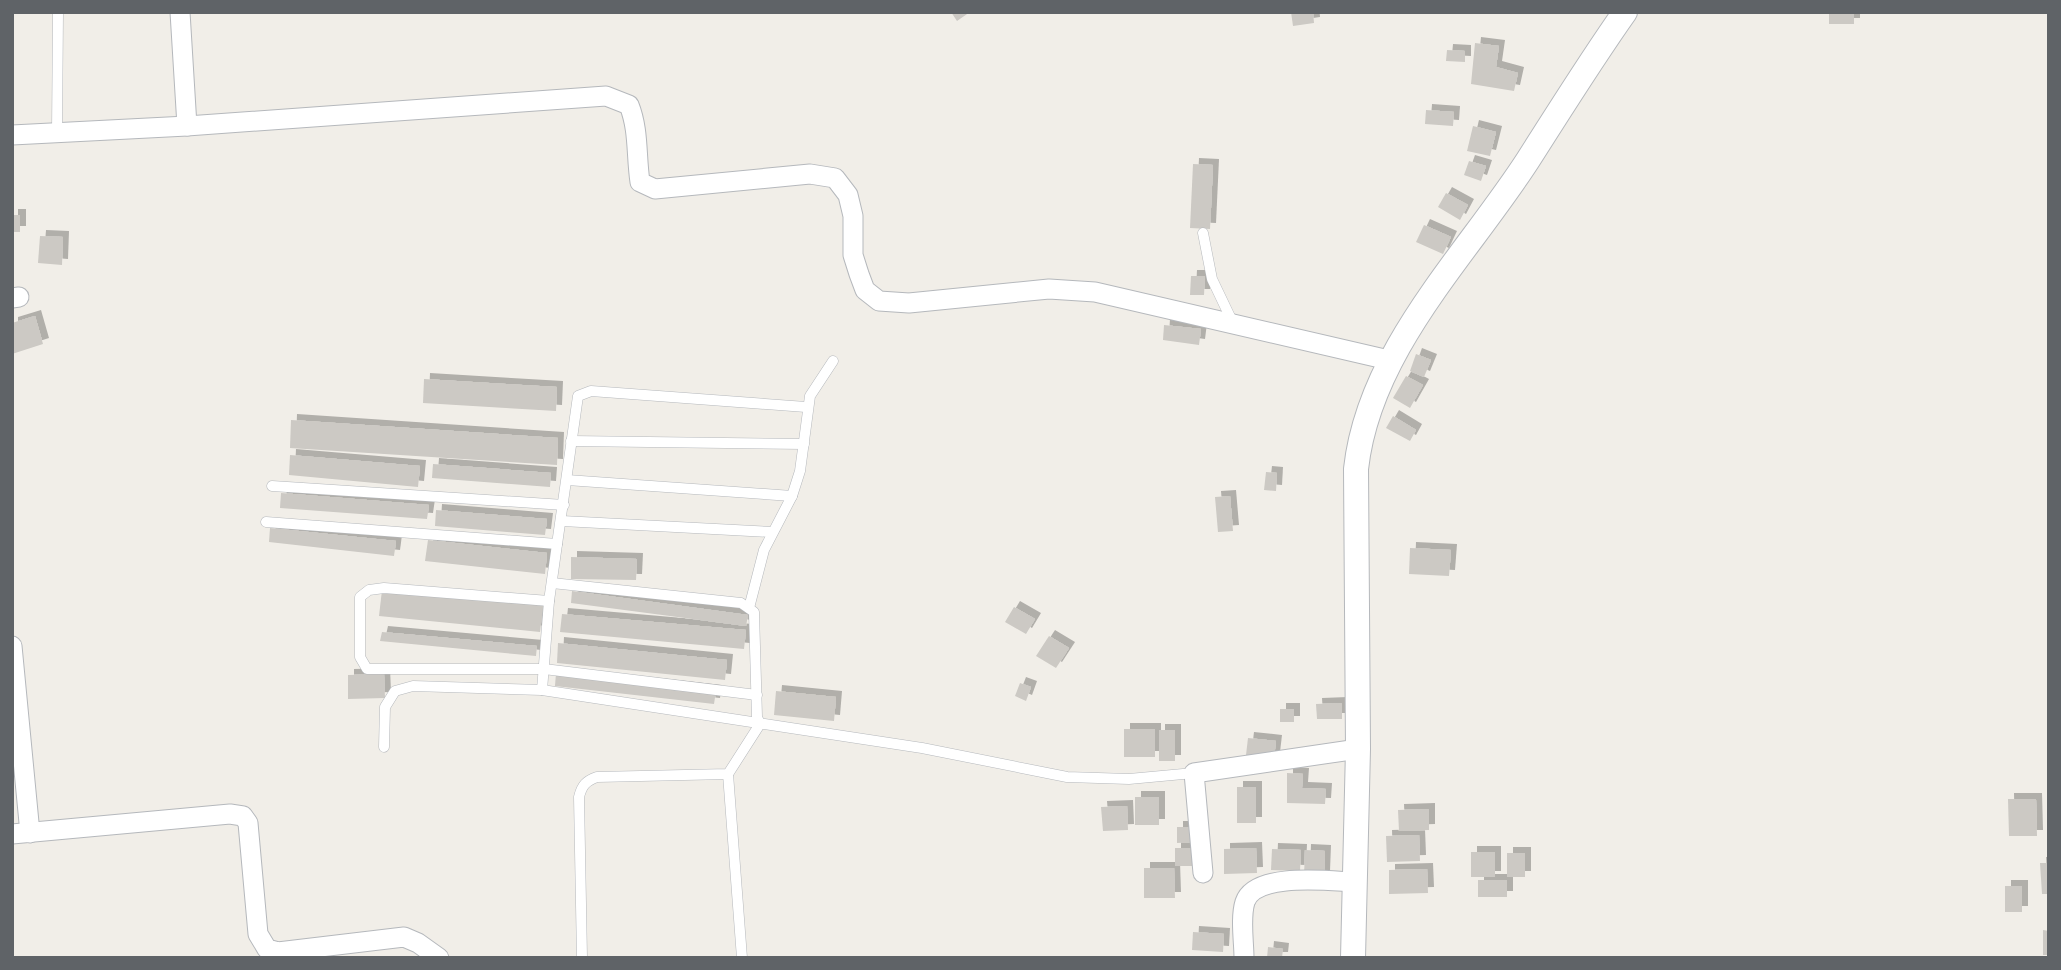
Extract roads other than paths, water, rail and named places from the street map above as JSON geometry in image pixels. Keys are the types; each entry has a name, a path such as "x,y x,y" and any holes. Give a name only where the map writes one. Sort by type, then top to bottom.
{"street":[{"path":"180,12 187,126"},
{"path":"1353,958 1358,749 1356,469 1359,438 1409,329 1528,160 1581,74 1625,12"},
{"path":"12,135 187,126 606,96 629,105 638,127 636,153 640,182 655,189 810,174 835,178 848,195 853,216 853,255 859,274 865,290 879,301 909,303 1049,289 1095,292 1393,361"},
{"path":"12,646 21,834 230,814 243,816 248,824 258,934 267,949 278,952 404,937 439,958"},
{"path":"1203,873 1194,773 1358,749"},
{"path":"1244,958 1245,901 1254,891 1266,884 1294,880 1354,882"}],"lane":[{"path":"57,133 58,12"},
{"path":"1203,233 1212,279 1234,323"},
{"path":"748,608 771,532 792,496 804,444 806,407 815,386 833,361"},
{"path":"542,690 549,601 578,396 591,391 806,407"},
{"path":"571,441 804,444"},
{"path":"567,480 792,496"},
{"path":"272,486 564,505"},
{"path":"562,521 771,532"},
{"path":"266,522 557,544"},
{"path":"552,583 741,603 754,612 760,723 728,774 742,958"},
{"path":"549,601 384,588 369,590 360,597 360,657 368,669 544,669 757,695"},
{"path":"384,747 386,707 395,691 413,686 542,690 922,748 1067,777 1129,779 1194,773"},
{"path":"582,958 579,797 587,781 597,777 728,774"}]}
